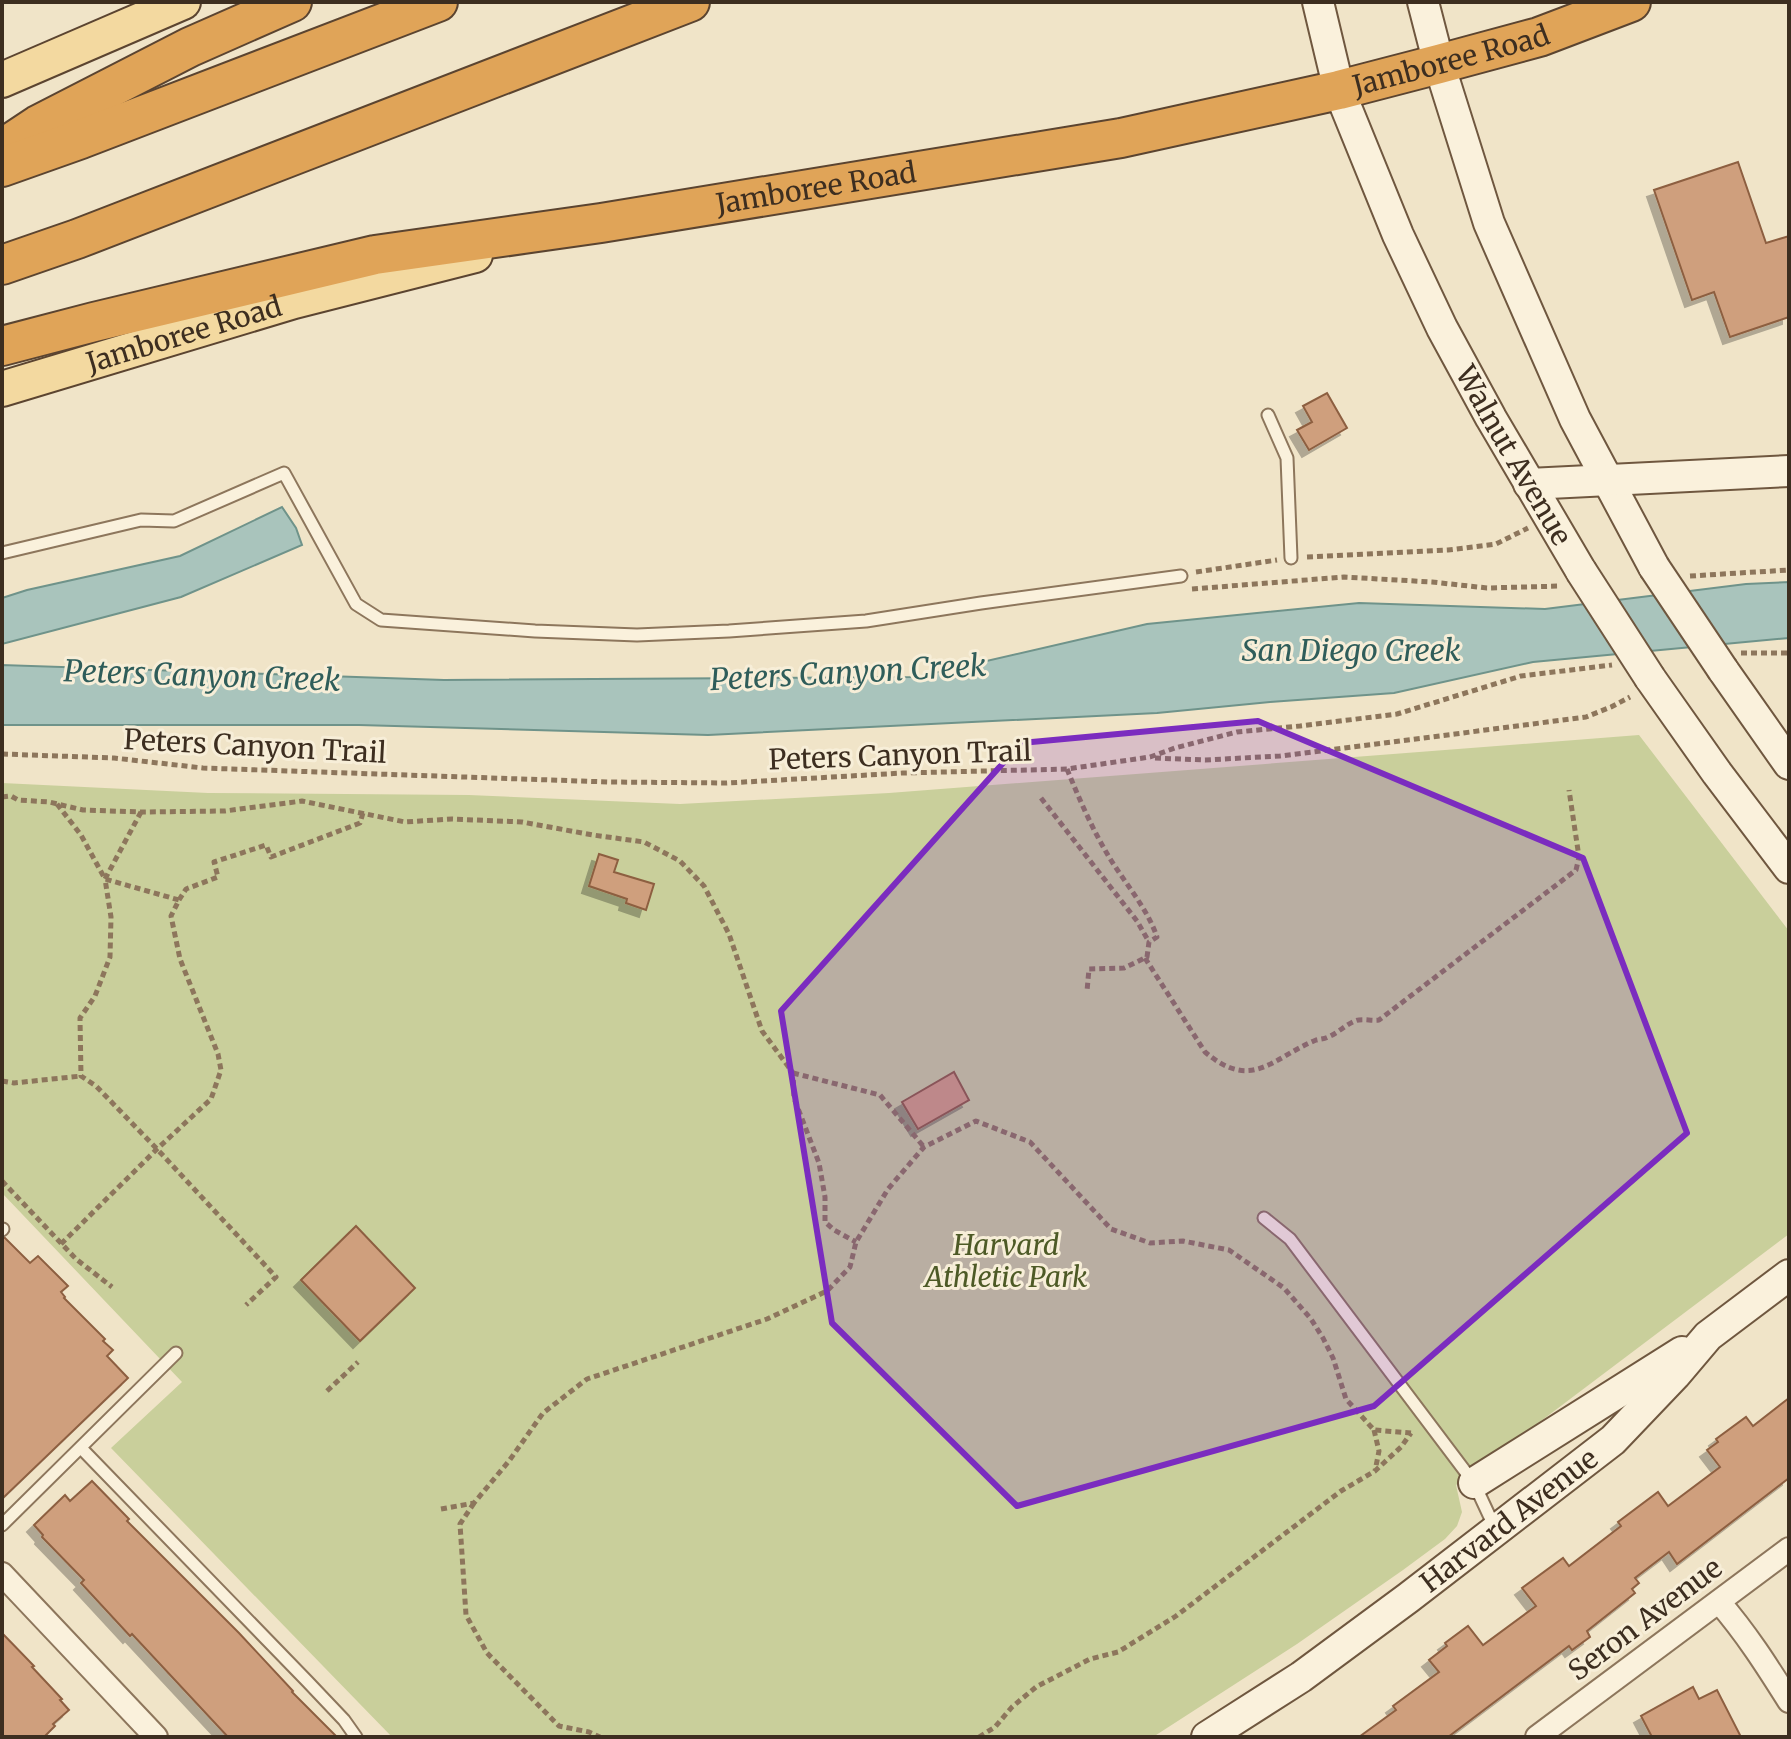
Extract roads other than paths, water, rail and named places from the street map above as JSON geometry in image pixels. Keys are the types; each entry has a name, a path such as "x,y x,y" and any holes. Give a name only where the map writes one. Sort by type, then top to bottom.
{"highway":[{"path":"2,149 38,125 190,47 292,2"},
{"path":"2,167 438,2"},
{"path":"2,265 77,239 690,2"},
{"name":"Jamboree Road","path":"601,223 1121,138 1339,90 1439,64 1539,37 1631,2"},
{"path":"2,346 375,255 601,223"}],"main road":[{"path":"2,80 183,2"},
{"name":"Walnut Avenue","path":"1318,2 1339,90 1398,235 1436,315 1548,516 1573,578 1789,868"},
{"path":"1423,2 1439,64 1489,223 1575,419 1654,567 1724,662 1789,764"},
{"name":"Jamboree Road","path":"2,389 294,301 601,223"},
{"path":"1529,484 1789,471"},
{"name":"Harvard Avenue","path":"1207,1737 1301,1677 1613,1440 1708,1336 1789,1275"},
{"path":"1474,1483 1708,1336"}],"street":[{"name":"Seron Avenue","path":"1537,1737 1789,1549"},
{"path":"2,1574 156,1737"},
{"path":"1719,1602 1758,1652 1789,1701"}],"lane":[{"path":"1268,415 1287,458 1291,558"},
{"path":"2,553 141,520 174,521 284,473 356,604 381,620 637,635 729,631 866,621 1181,576"},
{"path":"1264,1218 1290,1239 1474,1483 1496,1529"},
{"path":"2,1525 176,1353"},
{"path":"81,1448 307,1681 356,1737"}],"water":[{"path":"282,507 296,528 302,545 181,597 2,644 2,598 180,556"},
{"name":"San Diego Creek","path":"1789,582 1789,638 1533,662 1394,693 1157,713 708,735 359,725 2,725 2,665 444,680 917,677 1147,624 1359,603 1545,609 1746,584"}],"water label":[{"name":"Peters Canyon Creek","path":"848,672"},
{"name":"Peters Canyon Creek","path":"202,675"}],"park label":[{"name":"Harvard Athletic Park","path":"1006,1261"}]}
